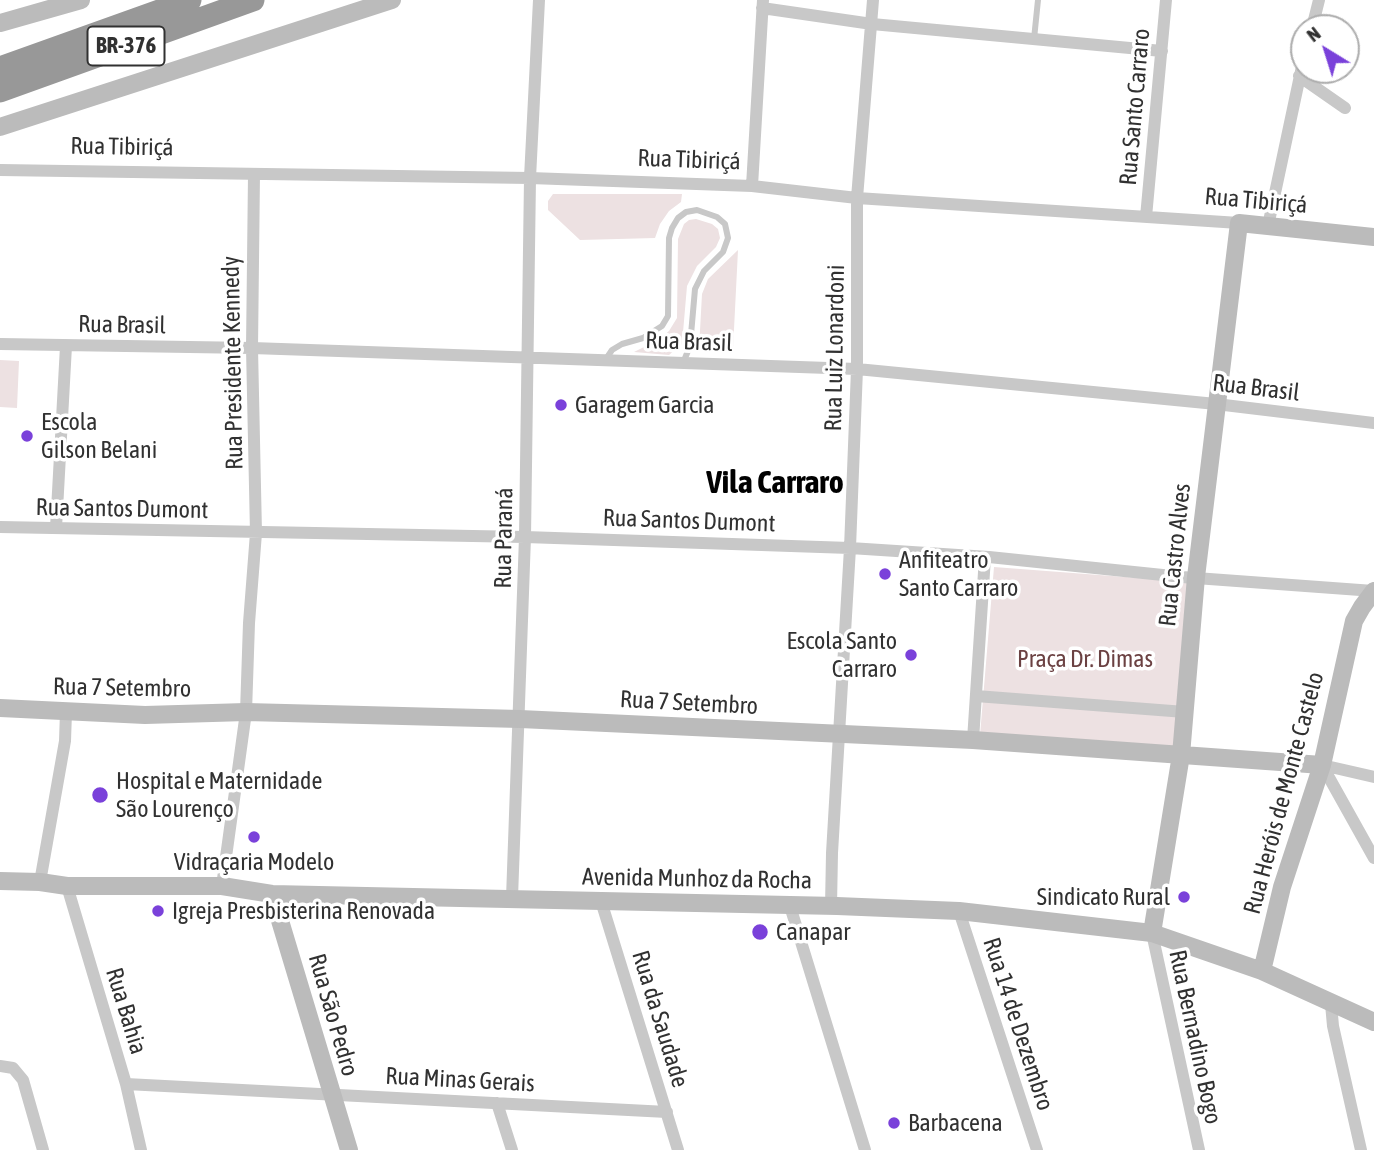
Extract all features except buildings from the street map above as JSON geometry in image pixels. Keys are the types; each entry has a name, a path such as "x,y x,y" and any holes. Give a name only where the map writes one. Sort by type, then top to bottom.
{"highway":[{"name":"BR-376","path":"0,68 190,0"},
{"name":"BR-376","path":"0,91 253,0"}],"main road":[{"path":"0,23 80,0"},
{"path":"0,127 392,0"},
{"name":"Rua Tibiriçá","path":"1239,223 1374,237"},
{"name":"Rua Castro Alves","path":"1152,933 1181,755 1196,577 1239,223"},
{"name":"Rua Heróis de Monte Castelo","path":"1262,971 1282,887 1322,765 1354,621 1374,591"},
{"name":"Rua 7 Setembro","path":"0,708 145,715 246,712 520,719 973,740 1322,765"},
{"name":"Avenida Munhoz da Rocha","path":"0,881 67,886 222,886 272,894 958,911 1152,933 1262,971 1374,1022"},
{"name":"Rua São Pedro","path":"272,894 349,1150"}],"street":[{"name":"Rua Paraná","path":"512,898 525,537 530,178 540,0"},
{"name":"Rua Luiz Lonardoni","path":"831,906 857,369 857,198 873,0"},
{"name":"Rua Santo Carraro","path":"1146,217 1166,0"},
{"path":"752,186 763,4 872,24 1162,51"},
{"path":"1268,226 1297,84"},
{"path":"1310,84 1345,108"},
{"name":"Rua Tibiriçá","path":"0,170 530,178 752,186 857,198 1239,223"},
{"name":"Rua Presidente Kennedy","path":"222,886 246,712 256,533 252,348 254,174"},
{"name":"Rua Brasil","path":"0,344 252,348 857,369 1216,404 1374,423"},
{"path":"56,528 66,346"},
{"name":"Rua Santos Dumont","path":"0,527 525,537 850,548 1374,591"},
{"path":"973,740 985,557"},
{"path":"976,696 1185,712"},
{"path":"40,882 65,741 66,712"},
{"path":"1322,765 1374,858"},
{"name":"Rua 7 Setembro","path":"1322,765 1374,777"},
{"name":"Rua Bahia","path":"67,886 126,1084 141,1150"},
{"name":"Rua da Saudade","path":"601,901 678,1150"},
{"path":"790,906 865,1150"},
{"name":"Rua 14 de Dezembro","path":"958,911 1037,1150"},
{"name":"Rua Bernadino Bogo","path":"1152,933 1199,1150"},
{"path":"1331,1004 1333,1026 1361,1150"},
{"path":"0,1066 13,1068 23,1080 43,1150"},
{"name":"Rua Minas Gerais","path":"126,1084 667,1112"},
{"path":"497,1103 512,1150"}],"lane":[{"path":"1034,39 1038,0"},
{"path":"605,360 612,349 643,338 662,326 668,316 669,238 672,228 686,212 707,212 725,223 729,238 723,252 704,271 695,289 690,346 682,365"}],"green space":[{"path":"553,194 682,194 681,202 669,211 655,238 580,240 548,210 548,201"},
{"path":"696,219 712,224 718,229 720,238 716,247 697,266 687,286 682,344 669,355 634,352 658,340 669,331 677,318 678,239 684,224"},
{"path":"738,250 733,349 699,349 702,294 708,279"},
{"path":"0,360 19,361 17,408 0,407"},
{"name":"Praça Dr. Dimas","path":"994,567 1191,582 1176,751 980,735"}],"place":[{"name":"Garagem Garcia","path":"561,405"},
{"name":"Escola Gilson Belani","path":"27,436"},
{"name":"Anfiteatro Santo Carraro","path":"885,574"},
{"name":"Escola Santo Carraro","path":"911,655"},
{"name":"Hospital e Maternidade São Lourenço","path":"100,795"},
{"name":"Vidraçaria Modelo","path":"254,837"},
{"name":"Sindicato Rural","path":"1184,897"},
{"name":"Igreja Presbisterina Renovada","path":"158,911"},
{"name":"Canapar","path":"760,932"},
{"name":"Barbacena","path":"894,1123"}],"district":[{"name":"Vila Carraro","path":"775,483"}]}
